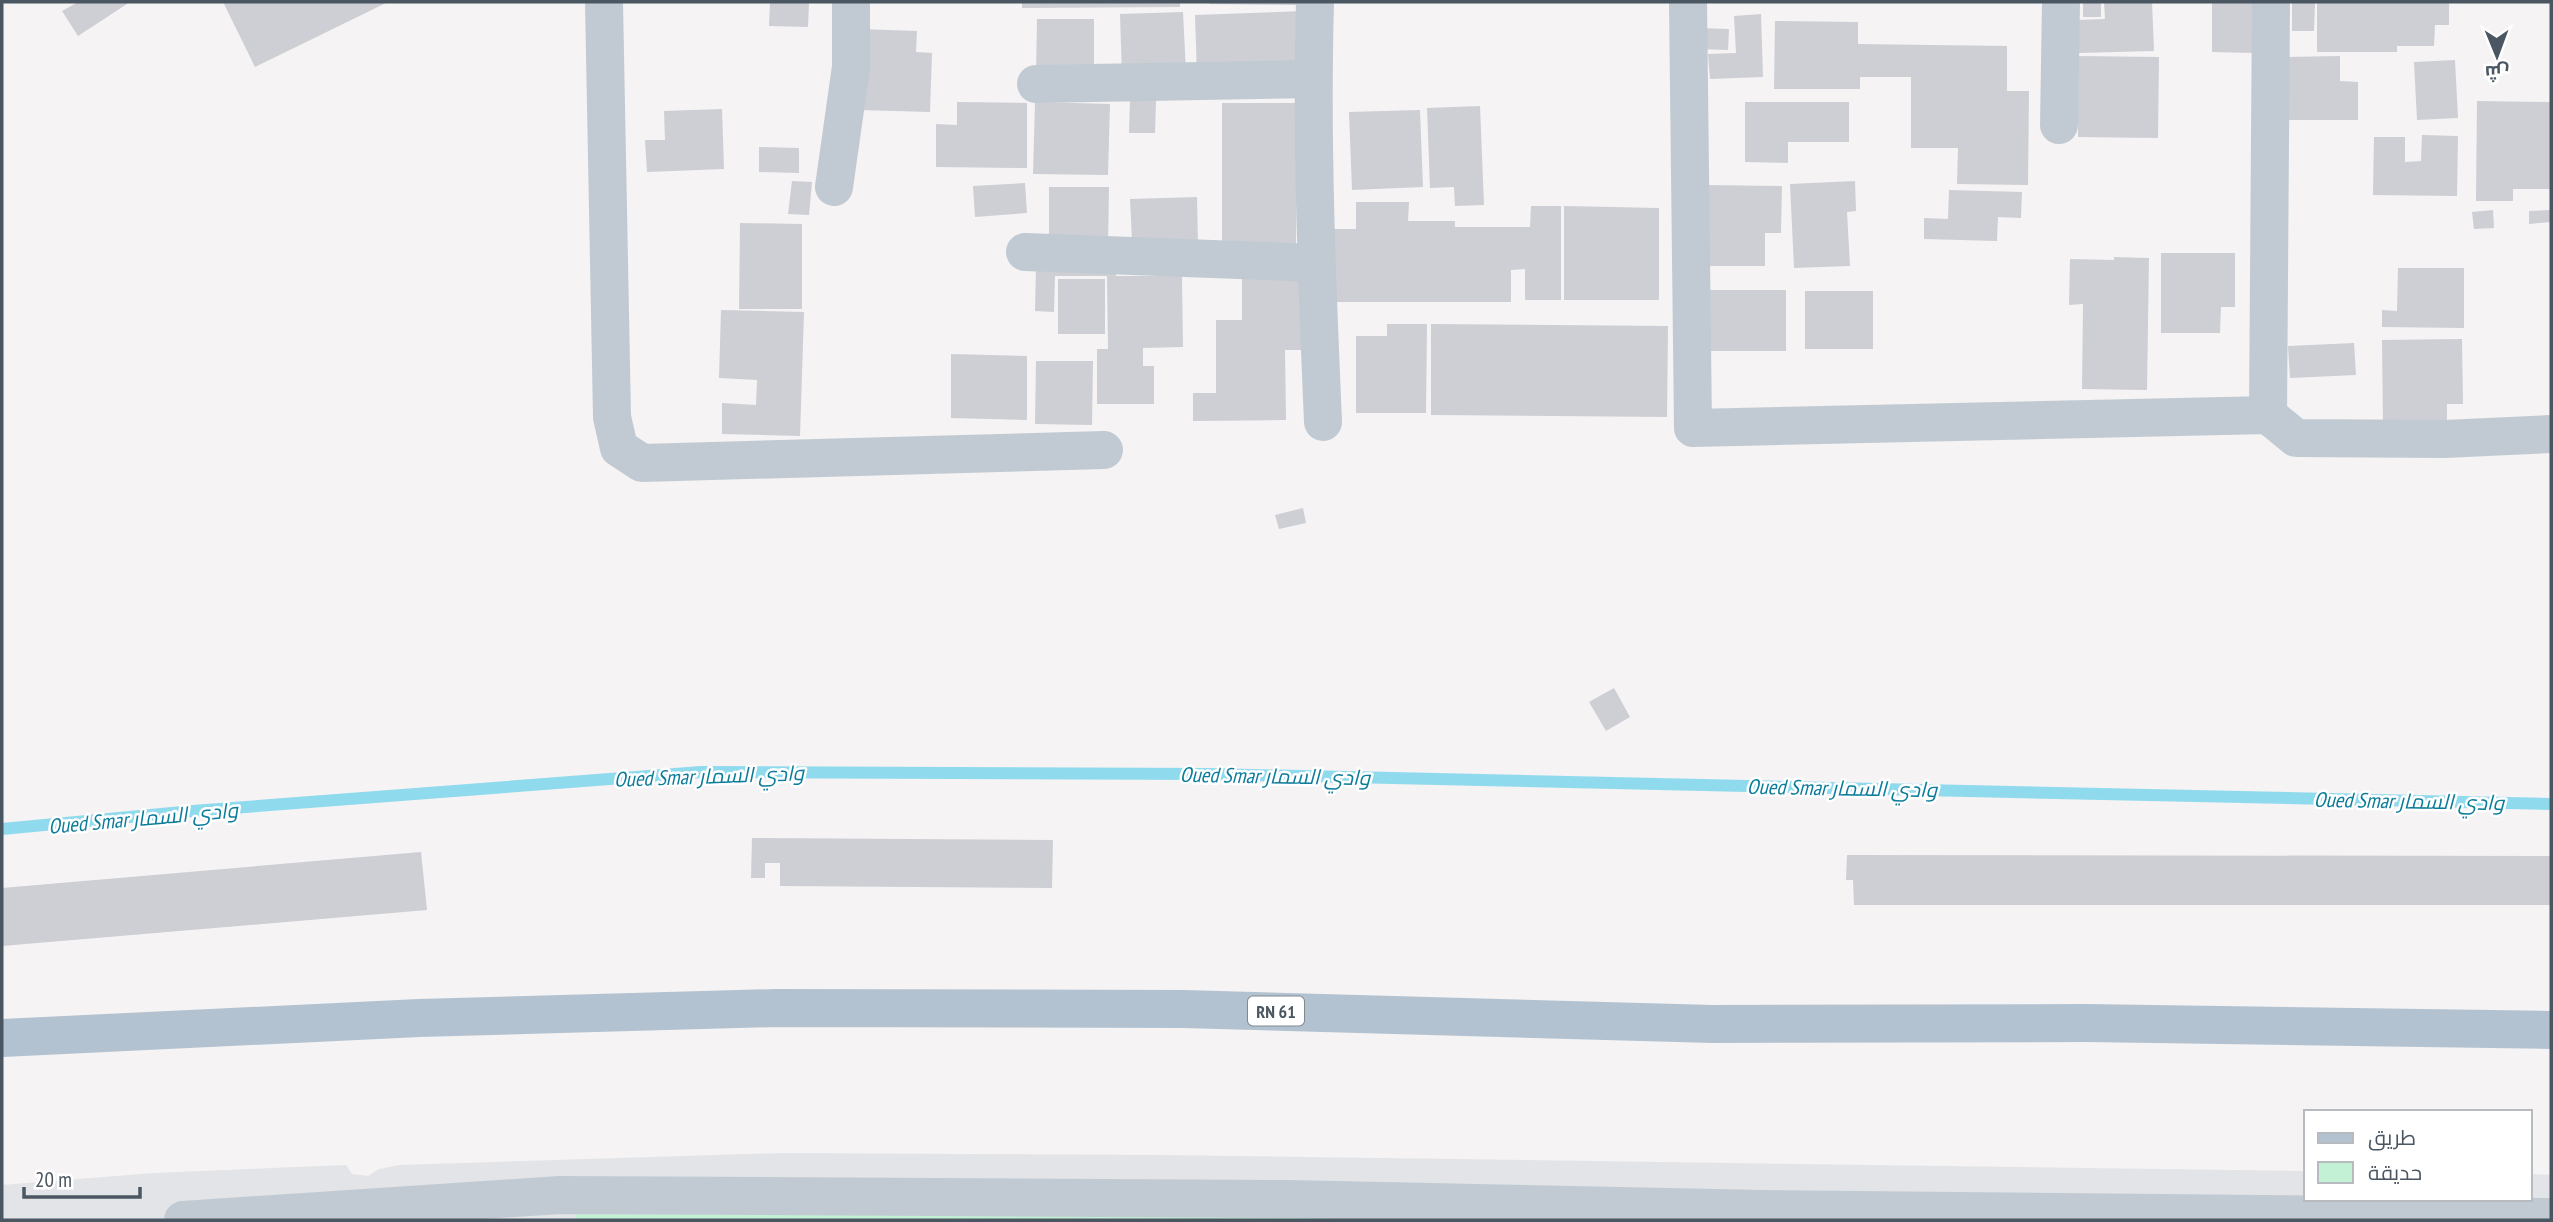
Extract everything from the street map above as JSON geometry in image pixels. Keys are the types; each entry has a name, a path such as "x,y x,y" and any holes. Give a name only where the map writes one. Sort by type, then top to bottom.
{"main road":[{"name":"RN 61","path":"2,1038 419,1018 777,1008 1183,1009 1713,1024 2086,1023 2551,1030"}],"street":[{"path":"604,2 612,417 619,448 642,463 1104,450"},
{"path":"834,187 851,67 851,2"},
{"path":"1315,2 1313,79 1316,263 1323,422"},
{"path":"1688,2 1693,428 2269,415 2296,438 2444,439 2551,434"},
{"path":"2059,125 2060,2"},
{"path":"2269,415 2271,2"},
{"path":"1036,84 1313,79"},
{"path":"1025,252 1316,263"},
{"path":"204,1220 560,1208 1288,1199 1746,1209 2551,1217"}],"shaded area":[{"path":"783,1153 1159,1155 2304,1171 2304,1201 2532,1201 2532,1174 2551,1175 2551,1220 2,1220 2,1185 154,1173 346,1165 352,1174 368,1176 379,1169 400,1165"}],"green space":[{"path":"576,1207 1906,1220 576,1220"}],"building":[{"path":"78,2 130,2 78,36 62,11"},
{"path":"223,2 388,2 255,67"},
{"path":"770,2 809,2 808,27 769,26"},
{"path":"1022,2 1180,2 1180,7 1022,8"},
{"path":"1297,2 1297,5 1209,4"},
{"path":"2083,2 2101,2 2101,17 2083,17"},
{"path":"2104,2 2152,2 2154,51 2079,53 2078,20 2105,19"},
{"path":"2212,2 2254,2 2253,53 2212,52"},
{"path":"2292,2 2315,2 2314,31 2292,31"},
{"path":"2317,2 2449,2 2449,25 2435,25 2434,46 2397,46 2397,52 2317,52"},
{"path":"1304,11 1306,72 1197,75 1195,15"},
{"path":"1183,12 1186,73 1122,76 1120,14"},
{"path":"1761,14 1763,77 1710,79 1708,54 1736,53 1734,16"},
{"path":"1037,19 1094,19 1094,76 1036,75"},
{"path":"1775,21 1858,22 1858,44 2007,46 2007,91 2029,91 2028,185 1957,184 1958,148 1911,148 1911,77 1860,77 1860,89 1774,89"},
{"path":"1699,28 1729,29 1728,50 1699,49"},
{"path":"858,29 917,31 916,52 932,53 930,112 857,110"},
{"path":"2078,56 2159,57 2158,138 2078,137"},
{"path":"2340,56 2340,81 2358,82 2358,120 2285,120 2285,57"},
{"path":"2455,60 2458,118 2417,120 2414,62"},
{"path":"1130,99 1156,100 1155,133 1129,133"},
{"path":"2477,101 2551,102 2551,189 2513,189 2513,201 2476,201"},
{"path":"957,102 1027,103 1027,168 936,167 936,124 957,125"},
{"path":"1035,102 1110,104 1108,175 1033,174"},
{"path":"1745,102 1849,102 1849,142 1788,142 1788,163 1745,162"},
{"path":"1222,103 1296,103 1296,256 1222,256"},
{"path":"1480,106 1484,205 1455,206 1454,187 1430,188 1427,108"},
{"path":"722,109 724,169 647,172 645,140 665,140 664,111"},
{"path":"1420,110 1423,187 1352,190 1349,112"},
{"path":"2422,135 2458,136 2457,196 2373,195 2374,137 2405,137 2405,162 2421,161"},
{"path":"759,147 799,148 799,173 759,172"},
{"path":"792,181 812,182 809,215 788,214"},
{"path":"1855,181 1856,211 1847,212 1850,266 1794,268 1790,184"},
{"path":"1025,183 1027,213 975,217 973,186"},
{"path":"1704,185 1782,186 1781,233 1765,233 1765,266 1703,266"},
{"path":"1049,187 1109,187 1108,248 1049,248"},
{"path":"1949,190 2022,192 2021,218 1998,217 1997,241 1924,239 1924,218 1948,219"},
{"path":"1197,197 1198,244 1132,240 1130,199"},
{"path":"1356,202 1409,202 1408,221 1455,221 1455,227 1530,227 1531,206 1561,206 1561,300 1525,300 1525,269 1511,270 1511,302 1327,302 1327,229 1356,229"},
{"path":"1564,206 1659,208 1659,300 1564,300"},
{"path":"2493,210 2494,228 2474,229 2472,212"},
{"path":"2551,210 2551,222 2529,224 2529,211"},
{"path":"740,223 802,224 802,309 739,309"},
{"path":"2161,253 2235,253 2235,307 2221,307 2220,333 2161,333"},
{"path":"1116,257 1116,276 1182,276 1183,347 1143,348 1143,366 1154,366 1154,404 1097,404 1097,349 1108,349 1107,276 1055,276 1054,312 1035,311 1036,266"},
{"path":"2114,257 2149,258 2147,390 2082,389 2083,304 2069,305 2070,259 2114,260"},
{"path":"2398,268 2464,268 2464,328 2382,327 2382,310 2397,311"},
{"path":"1242,271 1310,271 1311,350 1285,350 1286,420 1193,421 1193,393 1216,393 1216,320 1242,320"},
{"path":"1058,279 1105,279 1105,334 1058,334"},
{"path":"1709,290 1786,290 1786,351 1709,351"},
{"path":"1805,291 1873,291 1873,349 1805,349"},
{"path":"721,310 804,312 800,436 722,434 722,403 756,405 757,380 719,378"},
{"path":"1387,324 1427,324 1426,413 1356,413 1356,336 1387,336"},
{"path":"1431,324 1668,326 1667,417 1431,415"},
{"path":"2462,339 2463,404 2447,404 2447,426 2383,426 2382,340"},
{"path":"2354,343 2356,375 2290,378 2288,346"},
{"path":"951,354 1027,356 1027,420 951,418"},
{"path":"1036,361 1093,361 1092,425 1035,424"},
{"path":"1303,508 1306,523 1279,529 1275,515"},
{"path":"1614,688 1630,717 1606,731 1589,702"},
{"path":"752,838 1053,840 1052,888 780,886 780,863 765,863 765,878 751,878"},
{"path":"421,852 427,910 2,946 2,888"},
{"path":"1847,855 2551,856 2551,905 1854,905 1853,880 1846,880"}],"waterway":[{"name":"Oued Smar وادي السمار","path":"2,829 193,811 701,772 1209,774 2551,804"}]}
